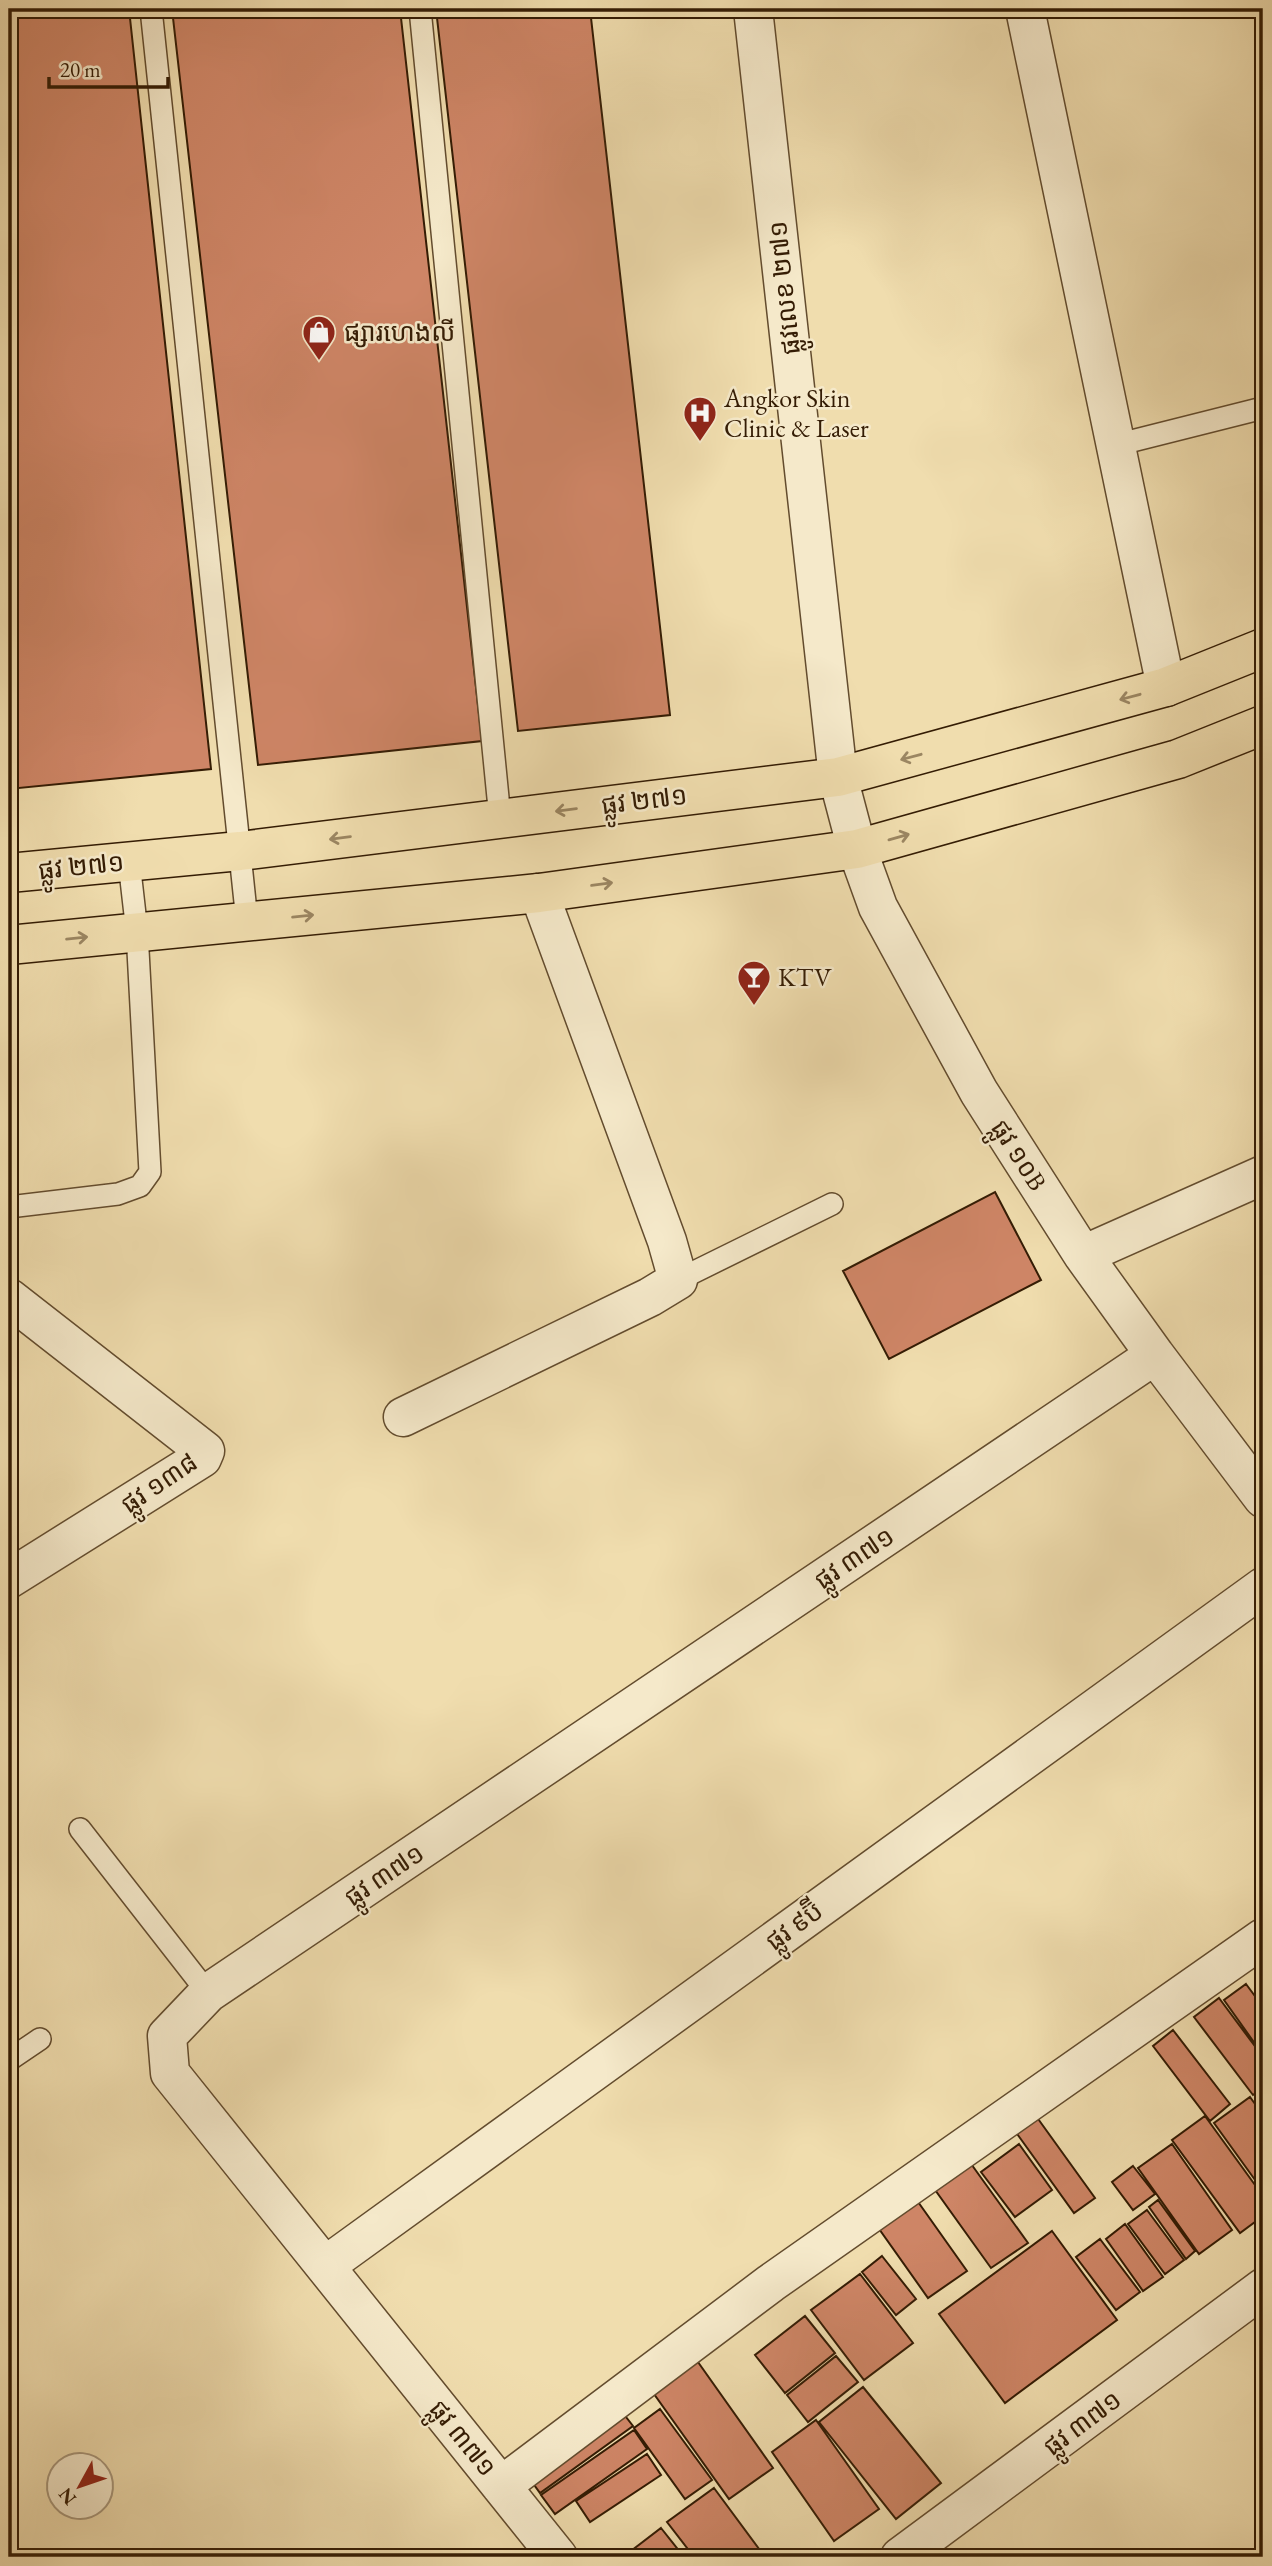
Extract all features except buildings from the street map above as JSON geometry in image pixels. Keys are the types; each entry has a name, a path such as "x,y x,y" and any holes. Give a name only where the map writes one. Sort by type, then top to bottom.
{"main road":[{"name":"ផ្លូវ ២៧១","path":"9,873 240,851 838,777 1166,687 1263,648"},
{"path":"9,945 540,893 857,849 1178,759 1263,725"}],"street":[{"name":"ផ្លូវលេខ ២៧១","path":"753,9 838,777"},
{"path":"1025,9 1166,687"},
{"name":"ផ្លូវ ១០B","path":"838,777 857,849 878,907 979,1092 1083,1255 1263,1498"},
{"path":"403,1417 650,1297 678,1280 667,1241 540,893"},
{"path":"1083,1255 1263,1175"},
{"name":"ផ្លូវ ១៣៨","path":"9,1298 205,1451 202,1458 9,1579"},
{"name":"ផ្លូវ ៣៧១","path":"558,2557 170,2073 167,2036 208,1993 1155,1355"},
{"name":"ផ្លូវ ៩ប៊ី","path":"325,2266 1263,1587"},
{"path":"501,2486 771,2283 1263,1938"},
{"name":"ផ្លូវ ៣៧១","path":"900,2557 1263,2288"}],"lane":[{"path":"151,9 247,921"},
{"path":"420,9 500,818"},
{"path":"1116,445 1263,408"},
{"path":"9,1207 118,1194 140,1186 150,1172 137,932 129,862"},
{"path":"678,1280 832,1204"},
{"path":"80,1829 208,1993"},
{"path":"9,2060 40,2039"}],"place":[{"name":"ផ្សារហេងលី","path":"319,362"},
{"name":"Angkor Skin Clinic & Laser","path":"700,443"},
{"name":"KTV","path":"754,1007"}]}
